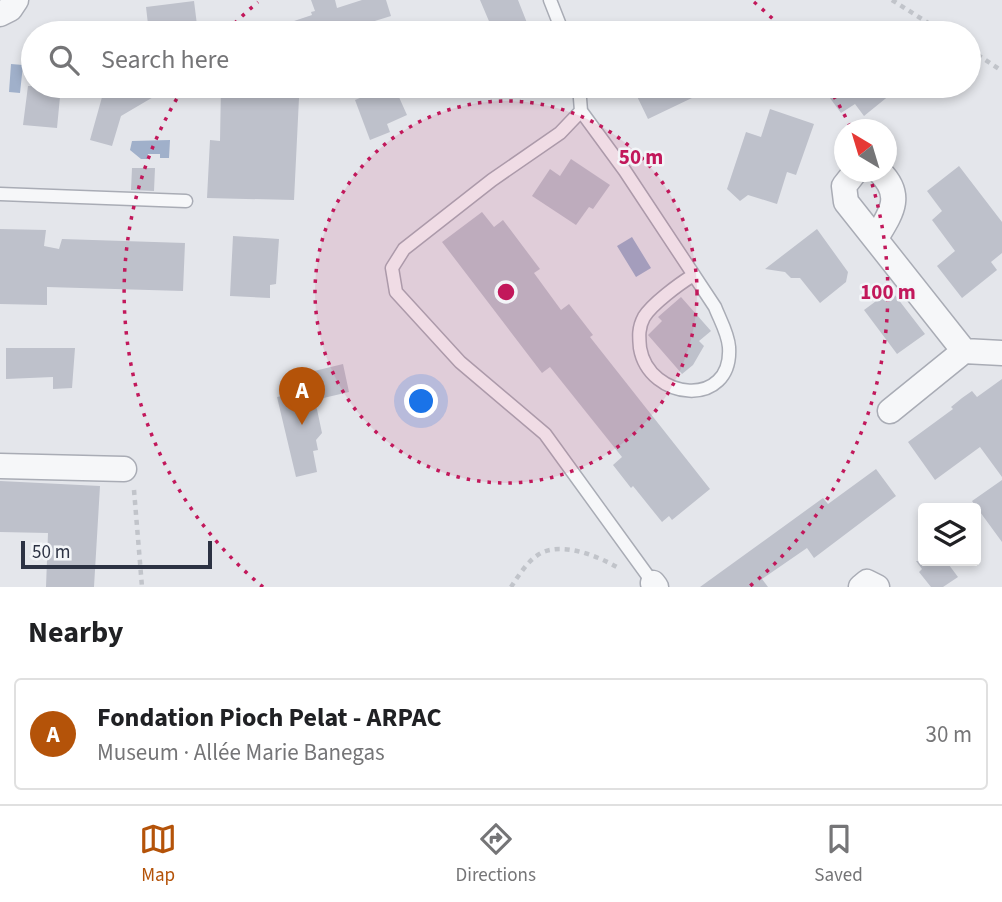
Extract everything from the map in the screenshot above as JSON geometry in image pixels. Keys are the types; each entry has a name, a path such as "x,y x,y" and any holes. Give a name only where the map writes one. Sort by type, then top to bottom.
{"street":[{"path":"0,14 10,9 16,0"},
{"path":"847,182 844,186 846,202 964,351"},
{"path":"876,238 893,208 894,194 890,182"},
{"path":"890,411 964,351 1002,354"},
{"path":"0,467 124,469"},
{"path":"861,587 867,582 877,587"}],"lane":[{"path":"550,0 558,21"},
{"path":"580,98 581,110 715,307 724,329 729,347 728,364 722,379 705,390 687,391 668,386 652,376 643,361 638,334 644,316 692,275"},
{"path":"581,110 560,133 492,180 404,249 392,268 396,292 460,362 545,434 654,585"},
{"path":"0,194 186,201"}],"path":[{"path":"892,0 925,21"},
{"path":"981,58 1002,71"},
{"path":"124,469 132,470 142,587"},
{"path":"512,587 522,570 542,553 567,550 587,552 630,576 654,585"}],"water":[{"path":"11,64 21,65 20,93 9,92"},
{"path":"170,140 169,158 160,158 160,154 148,154 147,159 141,159 130,150 132,141"},
{"path":"632,237 651,268 636,277 617,246"}],"building":[{"path":"311,0 335,0 337,8 362,0 386,0 391,16 375,21 294,21 312,15 311,12 315,11"},
{"path":"480,0 518,0 526,21 489,21"},
{"path":"194,1 196,21 148,21 146,7"},
{"path":"26,98 60,98 57,128 23,125"},
{"path":"102,98 152,98 121,116 112,146 90,140"},
{"path":"221,98 299,98 294,200 207,198 210,140 220,141"},
{"path":"399,98 407,115 387,124 390,132 370,140 355,100"},
{"path":"638,98 692,98 648,119"},
{"path":"830,98 886,98 864,116 855,104 841,113"},
{"path":"770,109 814,124 796,175 787,172 777,204 748,195 740,201 727,189 746,132 761,137"},
{"path":"571,159 610,185 593,209 589,207 576,225 532,196 550,169 560,176"},
{"path":"959,166 1002,222 1002,253 991,262 997,270 962,298 937,266 955,251 932,220 942,211 927,191"},
{"path":"132,168 155,168 154,191 131,190"},
{"path":"482,212 494,227 503,220 540,269 534,273 561,310 569,304 593,335 590,337 710,489 672,520 669,516 662,522 633,486 631,488 613,465 622,457 550,367 542,373 442,242"},
{"path":"0,229 46,230 44,246 59,249 62,239 185,243 183,291 47,287 47,305 0,304"},
{"path":"817,229 848,272 846,282 820,303 800,278 791,278 785,272 765,269"},
{"path":"233,236 279,239 276,284 270,285 270,298 230,296"},
{"path":"891,290 925,334 897,354 864,310"},
{"path":"681,297 711,331 699,341 704,346 693,365 682,374 648,335 662,321 658,317"},
{"path":"6,348 75,348 72,388 53,389 53,377 6,379"},
{"path":"343,364 349,392 315,400 322,433 316,440 318,450 313,451 317,472 296,477 277,397 290,394 302,374"},
{"path":"1002,379 1002,477 980,447 935,480 908,442 953,409 951,407 972,391 977,397"},
{"path":"876,469 896,496 814,558 807,548 762,579 768,587 700,587 823,498 828,504"},
{"path":"1002,480 1002,542 981,513 981,503 972,501"},
{"path":"0,481 100,486 94,587 46,587 48,533 0,532"},
{"path":"920,566 950,566 958,577 943,587 931,587 919,572 922,569"}],"place":[{"name":"Fondation Pioch Pelat - ARPAC","path":"302,425"}]}
